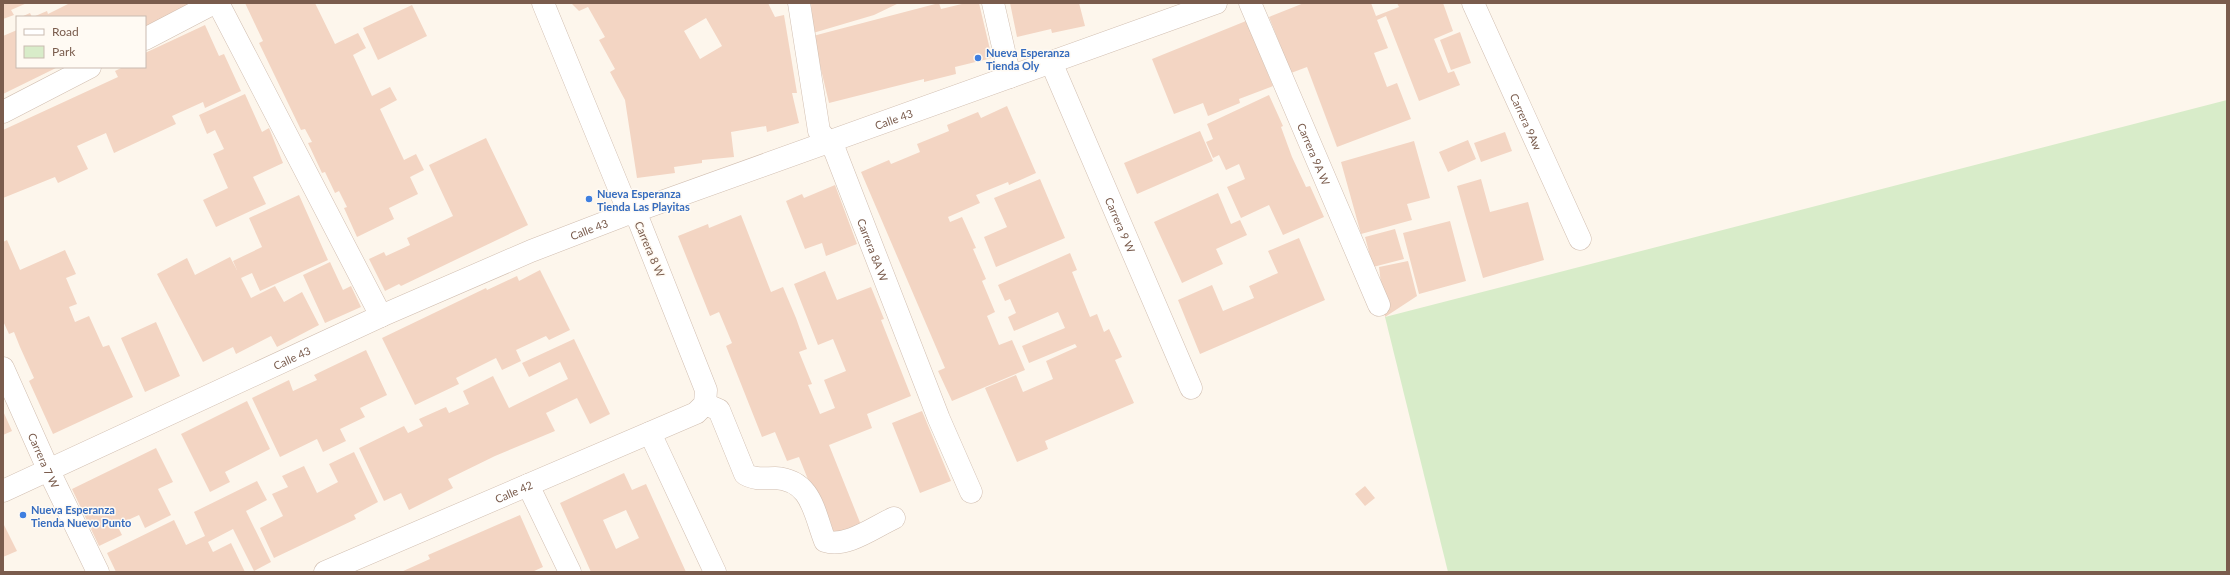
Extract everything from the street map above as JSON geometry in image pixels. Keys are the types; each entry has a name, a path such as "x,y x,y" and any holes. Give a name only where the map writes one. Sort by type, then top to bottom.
{"street":[{"path":"146,38 214,3"},
{"path":"218,3 381,316"},
{"name":"Carrera 8 W","path":"543,3 625,203 639,221 706,390 703,407"},
{"name":"Carrera 8A W","path":"799,3 820,131 835,151 939,419 971,492"},
{"path":"993,3 1010,77"},
{"name":"Carrera 9A W","path":"1250,3 1379,305"},
{"name":"Carrera 9Aw","path":"1473,3 1580,239"},
{"name":"Calle 43","path":"3,491 381,316 530,251 632,212 828,143 1204,5"},
{"name":"Carrera 9 W","path":"1051,62 1191,388"},
{"path":"3,112 88,68"},
{"name":"Carrera 7 W","path":"3,368 48,469 98,572"},
{"path":"703,407 719,410 745,474 752,478 783,478 796,482 805,491 825,541 834,544 847,541 894,518"},
{"name":"Calle 42","path":"325,572 366,564 528,485 650,433 703,407"},
{"path":"650,433 715,572"},
{"path":"528,485 570,572"}],"green space":[{"path":"2227,100 2227,572 1448,572 1385,317"}],"building":[{"path":"3,3 27,3 11,10 14,15 3,19"},
{"path":"70,3 191,3 146,26 146,16 35,16 47,11 48,14"},
{"path":"245,3 315,3 335,44 358,33 366,48 353,55 372,96 390,87 397,100 380,109 404,160 416,154 424,170 410,177 418,194 389,208 394,219 357,237 344,208 347,207 339,191 335,193 325,172 322,173 308,143 312,142 305,129 301,130 259,43 263,41"},
{"path":"571,3 768,3 775,17 784,15 797,93 792,93 799,123 767,132 766,126 731,132 734,157 702,160 702,163 674,167 675,173 637,178 625,100 610,72 615,69 599,40 605,37 588,7 579,11","holes":["706,18 722,46 700,59 684,31"]},
{"path":"811,3 899,3 874,15 813,33"},
{"path":"939,3 941,9 966,3 979,3 992,58 955,67 956,74 924,82 924,79 829,103 813,36"},
{"path":"1010,3 1079,3 1085,26 1052,33 1051,29 1017,37"},
{"path":"1304,3 1371,3 1376,16 1399,7 1397,3 1443,3 1453,31 1434,39 1448,73 1454,71 1460,85 1419,101 1386,16 1377,20 1388,48 1374,53 1387,87 1397,83 1411,119 1337,147 1307,67 1291,73 1269,17"},
{"path":"412,5 427,36 378,60 363,28"},
{"path":"30,13 32,16 23,16"},
{"path":"1246,21 1273,86 1239,99 1240,103 1208,116 1203,103 1174,114 1152,59"},
{"path":"205,25 219,56 224,54 241,91 205,108 203,102 172,116 176,124 114,153 106,133 77,146 88,169 58,183 55,177 3,198 3,130 118,77 115,71 121,68 146,68 146,53"},
{"path":"16,30 16,68 56,68 3,94 3,36"},
{"path":"1460,32 1471,63 1451,70 1440,40"},
{"path":"245,94 262,132 269,128 283,163 253,177 266,204 216,227 203,200 228,188 213,154 224,149 215,130 207,134 199,115"},
{"path":"1269,95 1283,126 1281,127 1292,157 1306,187 1310,186 1324,217 1283,235 1269,205 1241,218 1227,187 1245,179 1239,164 1226,170 1219,155 1213,158 1206,142 1213,139 1207,124"},
{"path":"1007,106 1036,173 1009,185 1008,182 976,195 980,203 948,217 950,222 962,217 976,248 973,249 986,279 982,281 995,312 987,316 999,345 1012,340 1025,370 952,401 938,371 945,368 861,172 889,160 891,164 920,152 917,144 949,131 947,125 978,112 981,118"},
{"path":"1200,131 1213,161 1137,194 1124,163"},
{"path":"1505,132 1512,151 1481,162 1474,143"},
{"path":"486,138 528,225 401,286 399,284 385,291 369,259 384,252 386,256 410,245 407,238 453,216 429,165"},
{"path":"1468,140 1476,159 1448,172 1439,152"},
{"path":"1414,141 1430,198 1407,204 1412,220 1361,234 1341,162"},
{"path":"1040,179 1065,238 996,267 984,237 1007,227 994,198"},
{"path":"1481,179 1490,212 1528,202 1544,260 1483,278 1457,186"},
{"path":"835,185 857,244 826,256 822,243 805,249 786,201 802,194 804,198"},
{"path":"1218,193 1231,224 1240,220 1247,235 1216,249 1223,264 1182,283 1154,222"},
{"path":"299,195 328,260 260,291 252,273 241,278 251,298 275,286 284,302 302,292 319,325 277,347 271,336 236,354 233,347 203,362 157,274 187,258 195,275 230,257 237,270 233,261 262,247 249,218"},
{"path":"741,215 771,292 783,287 796,318 807,349 799,352 812,384 808,385 820,414 835,408 824,380 846,371 833,339 818,345 794,284 825,271 837,300 871,287 884,319 881,320 911,396 867,414 872,428 829,445 861,525 831,537 799,457 787,461 775,432 762,437 726,346 732,343 719,312 710,316 678,236 708,224 709,228"},
{"path":"1450,221 1466,281 1419,294 1403,233"},
{"path":"1395,229 1404,259 1373,267 1365,237"},
{"path":"1299,238 1325,300 1200,354 1178,300 1212,285 1223,311 1254,298 1249,286 1278,273 1268,251"},
{"path":"7,240 20,270 65,250 76,274 66,278 77,304 69,307 75,322 89,316 103,347 109,345 133,397 53,434 29,381 34,378 14,332 9,334 3,321 3,242"},
{"path":"1070,253 1077,270 1072,272 1090,317 1097,314 1104,332 1109,329 1122,357 1115,360 1134,403 1045,441 1048,449 1017,462 985,388 1016,375 1023,392 1053,379 1046,361 1077,347 1075,344 1029,363 1022,346 1065,328 1058,312 1014,331 1008,317 1016,313 1010,299 1005,301 998,285"},
{"path":"1408,261 1417,296 1385,317 1379,267"},
{"path":"330,262 343,290 351,286 361,307 325,323 303,275"},
{"path":"540,270 570,330 549,340 546,336 516,350 521,361 502,370 496,358 456,378 459,384 415,405 382,338 486,288 487,290 517,276 519,281"},
{"path":"156,322 180,376 145,392 121,338"},
{"path":"574,339 610,414 590,424 577,398 546,413 555,431 495,456 448,479 453,488 409,510 401,493 384,501 359,448 404,426 408,433 423,426 419,419 446,407 449,413 469,404 463,391 493,376 509,408 568,379 560,362 529,377 522,363"},
{"path":"366,350 387,395 360,408 365,417 340,429 346,441 323,452 317,439 280,457 252,398 289,380 293,391 317,380 314,375"},
{"path":"247,401 270,449 225,472 230,482 210,492 181,434"},
{"path":"3,411 12,431 3,435"},
{"path":"922,411 951,481 920,493 892,423"},
{"path":"156,448 173,482 158,489 171,515 145,528 139,515 117,525 122,535 99,546 72,489"},
{"path":"354,452 378,502 354,515 356,519 274,558 260,528 283,516 272,494 288,487 282,476 304,466 317,493 338,482 329,464"},
{"path":"624,473 632,490 646,484 686,572 591,572 560,503","holes":["626,510 639,538 616,549 603,520"]},
{"path":"257,481 267,500 246,511 271,562 254,571 233,529 208,542 213,552 231,543 245,572 116,572 107,553 174,520 186,545 205,536 194,512"},
{"path":"1365,486 1375,498 1365,506 1355,494"},
{"path":"520,515 543,567 532,572 401,572 430,559 428,555"},
{"path":"3,523 17,551 3,557"}],"place":[{"name":"Nueva Esperanza Tienda Oly","path":"978,58"},
{"name":"Nueva Esperanza Tienda Las Playitas","path":"589,199"},
{"name":"Nueva Esperanza Tienda Nuevo Punto","path":"23,515"}]}
